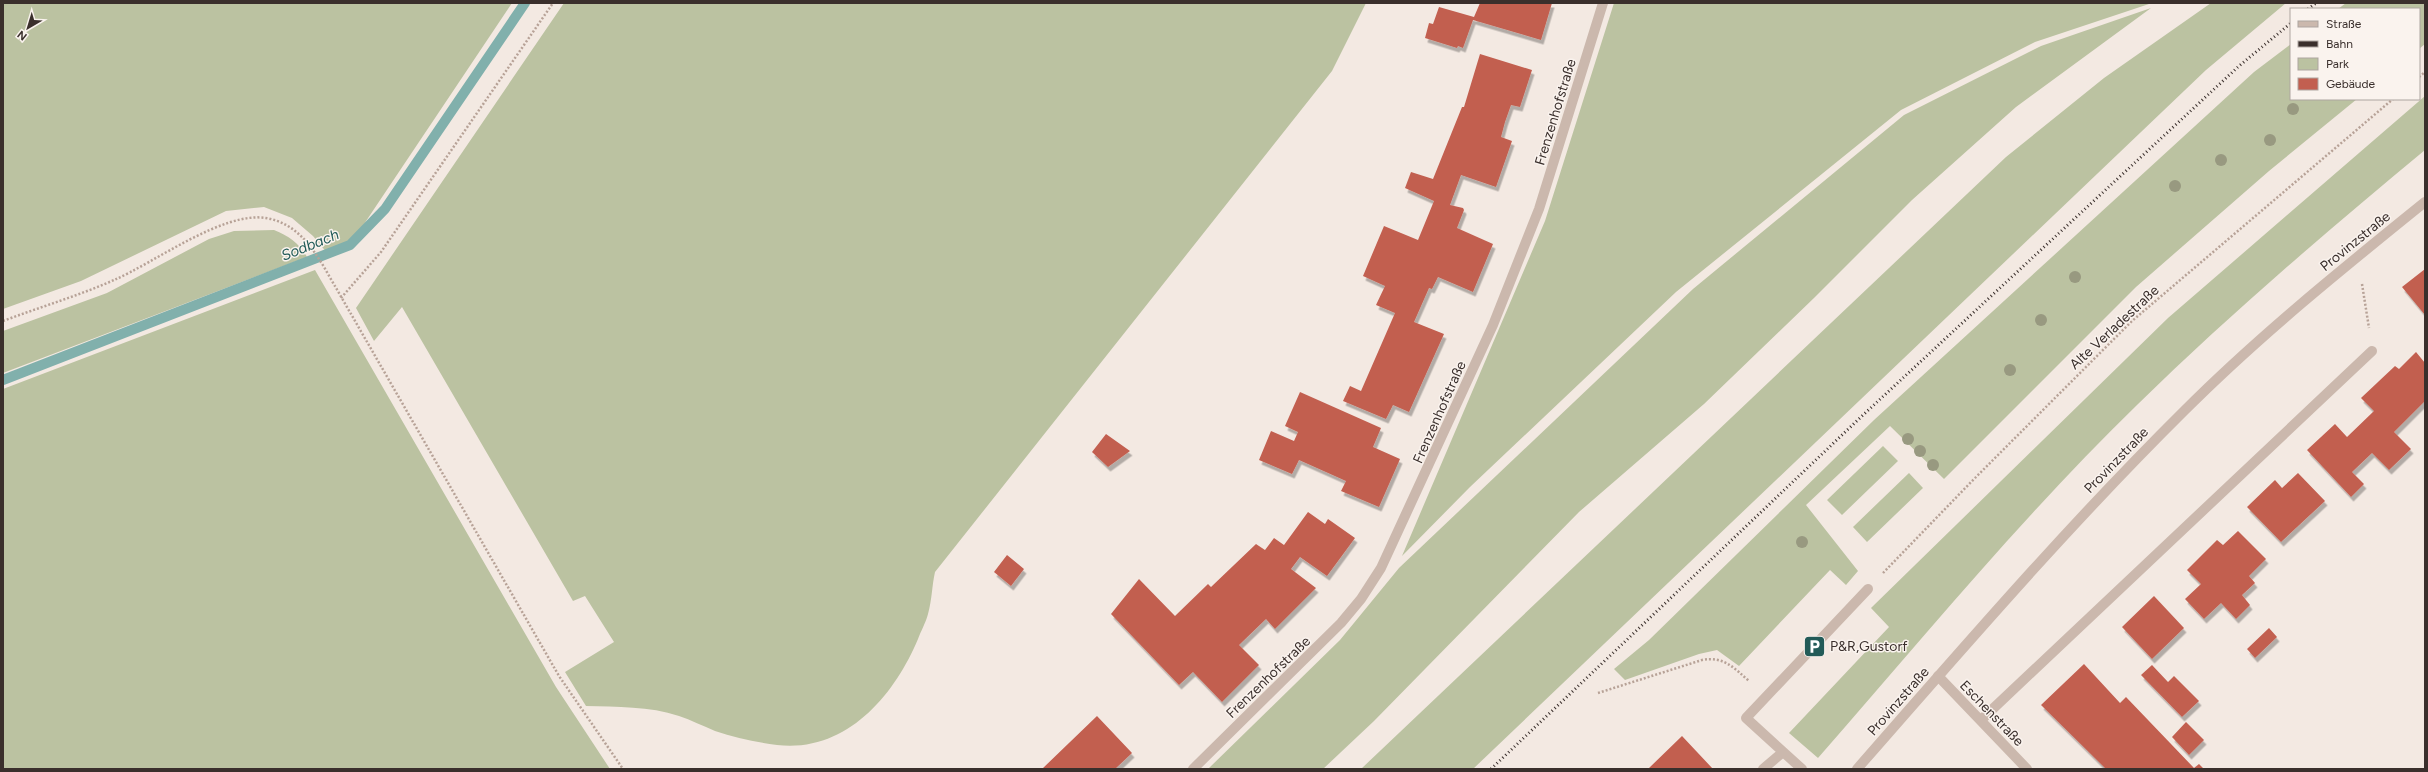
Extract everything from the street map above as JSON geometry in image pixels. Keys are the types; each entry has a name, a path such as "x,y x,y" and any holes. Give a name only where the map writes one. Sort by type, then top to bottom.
{"street":[{"name":"Frenzenhofstraße","path":"1193,769 1342,623 1361,599 1381,568 1456,407 1528,238 1549,179 1603,3"},
{"name":"Provinzstraße","path":"1856,769 2083,515 2179,415 2264,336 2358,256 2425,202"},
{"path":"1981,720 2372,351"},
{"path":"1802,769 1746,718 1868,589"},
{"name":"Eschenstraße","path":"1938,676 2027,769"},
{"path":"1763,769 1783,752"}],"path":[{"path":"341,298 381,252 553,3"},
{"name":"Alte Verladestraße","path":"1868,589 1975,478 2132,321 2392,100"},
{"path":"3,321 114,280 203,234 231,222 243,219 265,218 281,222 298,233 313,250 559,676 623,769"},
{"path":"2358,256 2372,351"},
{"path":"1598,693 1702,660 1715,658 1726,662 1766,696"}],"green space":[{"path":"3,3 512,3 350,245 328,254 313,236 292,218 264,207 226,211 81,281 3,309"},
{"path":"564,3 1366,3 1332,71 935,572 928,614 918,639 896,681 881,700 846,730 825,740 802,745 777,745 738,738 715,731 679,716 656,710 586,706 565,672 614,642 585,596 573,601 402,307 374,341 356,308"},
{"path":"1614,3 2152,3 2035,42 1901,110 1676,292 1470,487 1402,556 1545,221"},
{"path":"2211,3 2286,3 2206,70 1473,769 1361,769 2006,157 2104,78"},
{"path":"2346,3 2425,3 2425,44 2420,48 2420,8 2339,8"},
{"path":"2151,8 2016,107 1912,200 1814,298 1704,404 1579,512 1374,721 1323,769 1208,769 1340,640 1399,568 1693,289 1904,115 2041,46"},
{"path":"2290,45 2290,100 2356,100 2269,171 2136,287 1944,479 1890,426 1806,505 1858,571 1846,585 1830,570 1739,666 1717,650 1699,654 1625,680 1614,669 1649,640 1874,420 2254,72"},
{"path":"2425,96 2425,150 2242,306 2137,405 2095,447 2013,534 1818,758 1789,733 1889,627 1871,608 2168,318"},
{"path":"274,230 293,240 307,257 3,373 3,331 107,293 209,239 234,231"},
{"path":"315,270 556,687 610,769 3,769 3,389"},
{"path":"1883,446 1898,461 1842,515 1827,500"},
{"path":"1909,473 1923,488 1867,542 1853,527"}],"building":[{"path":"1480,3 1552,3 1541,40 1473,20 1463,48 1458,46 1457,48 1425,38 1429,23 1433,24 1439,7 1474,17"},
{"path":"1480,54 1532,70 1520,107 1511,105 1505,122 1501,137 1512,141 1496,187 1461,175 1450,205 1463,208 1464,210 1457,228 1493,244 1473,292 1438,277 1432,289 1429,288 1414,322 1444,334 1409,412 1393,405 1386,419 1343,401 1350,386 1361,391 1395,313 1376,305 1385,286 1363,276 1384,226 1418,240 1434,201 1405,188 1411,172 1433,179 1462,107 1464,107"},
{"path":"2425,269 2425,315 2402,287"},
{"path":"2416,352 2425,363 2425,401 2394,432 2411,449 2389,470 2372,453 2352,472 2364,484 2351,497 2307,450 2335,424 2347,437 2374,411 2361,398 2395,366 2399,369"},
{"path":"1300,392 1381,428 1373,447 1400,459 1379,507 1341,491 1346,481 1299,460 1292,474 1259,460 1271,431 1294,441 1298,432 1285,426"},
{"path":"1106,434 1130,451 1108,467 1092,452"},
{"path":"2298,473 2325,501 2281,542 2247,507 2275,480 2282,488"},
{"path":"1308,512 1325,524 1328,519 1355,538 1327,576 1300,557 1291,569 1316,588 1275,629 1266,619 1239,645 1259,665 1222,702 1193,672 1179,685 1111,614 1139,579 1175,616 1208,584 1211,587 1256,544 1265,550 1274,538 1284,545"},
{"path":"2238,531 2266,559 2249,576 2255,583 2242,595 2250,605 2236,619 2221,603 2204,619 2185,599 2201,584 2187,570 2217,540 2223,545"},
{"path":"1007,555 1024,569 1011,586 994,572"},
{"path":"2154,596 2184,628 2152,659 2122,627"},
{"path":"2269,628 2277,637 2255,658 2247,649"},
{"path":"2084,664 2120,703 2126,697 2194,768 2199,764 2204,769 2106,769 2041,705"},
{"path":"2152,665 2168,682 2174,676 2199,701 2182,717 2141,675"},
{"path":"1097,716 1132,753 1115,769 1042,769"},
{"path":"2186,722 2204,740 2189,755 2172,737"},
{"path":"1682,736 1713,769 1648,769"}],"waterway":[{"name":"Sodbach","path":"3,380 350,245 385,209 525,3"}],"railway":[{"path":"2309,8 2316,3"},
{"path":"1491,769 1862,416 2239,66 2290,24"}],"place":[{"name":"P&R,Gustorf","path":"1814,646"}]}
